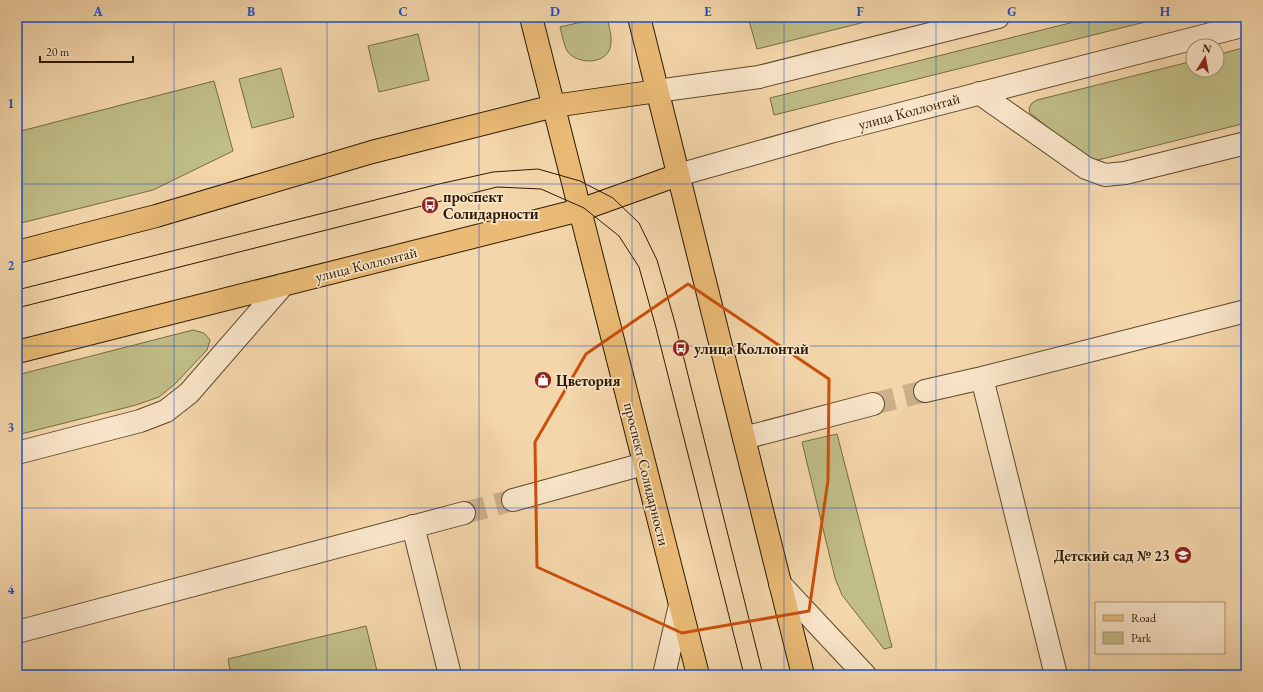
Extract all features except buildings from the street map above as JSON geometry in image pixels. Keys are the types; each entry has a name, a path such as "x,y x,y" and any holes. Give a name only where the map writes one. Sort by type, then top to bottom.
{"main road":[{"name":"проспект Солидарности","path":"531,17 698,675"},
{"path":"639,17 803,675"},
{"path":"17,252 156,216 372,152 554,106 657,91"},
{"name":"улица Коллонтай","path":"17,352 580,210 678,175"}],"street":[{"path":"657,91 759,77 998,17"},
{"name":"улица Коллонтай","path":"678,175 834,130 1246,25"},
{"path":"979,93 1086,168 1105,175 1125,173 1246,143"},
{"path":"17,453 140,421 166,411 189,393 283,285"},
{"path":"925,391 1246,311"},
{"path":"982,378 1056,675"},
{"path":"744,438 873,404"},
{"path":"513,500 644,464"},
{"path":"17,632 464,513"},
{"path":"413,526 450,675"},
{"path":"780,584 865,675"},
{"path":"664,675 680,605"}],"highlighted area":[{"path":"688,284 829,379 828,480 809,611 682,633 537,567 535,442 586,354"}],"green space":[{"path":"607,17 611,36 611,44 607,54 597,60 590,61 578,59 572,56 565,47 560,27"},
{"path":"748,17 885,17 757,49"},
{"path":"1094,17 1165,17 774,115 770,98"},
{"path":"418,34 429,80 379,92 368,46"},
{"path":"1246,47 1246,123 1098,160 1083,156 1030,113 1029,108 1032,103 1037,100 1185,63 1185,78 1225,78 1225,53"},
{"path":"281,68 294,117 252,128 239,79"},
{"path":"214,81 233,151 153,190 17,224 17,132"},
{"path":"193,330 204,333 210,340 207,350 175,384 159,397 136,405 17,435 17,375"},
{"path":"837,434 892,647 884,649 842,595 835,578 802,442"},
{"path":"366,626 378,675 231,675 228,659"}],"tunnel":[{"path":"873,404 925,391"},
{"path":"464,513 513,500"}],"tram line":[{"path":"17,290 439,184 493,172 538,169 580,181 613,198 639,223 657,260 675,323 763,675"},
{"path":"17,308 497,187 541,189 584,208 619,236 639,267 656,328 744,675"}],"place":[{"name":"проспект Солидарности","path":"430,205"},
{"name":"улица Коллонтай","path":"681,348"},
{"name":"Цветория","path":"543,380"},
{"name":"Детский сад № 23","path":"1183,555"}]}
